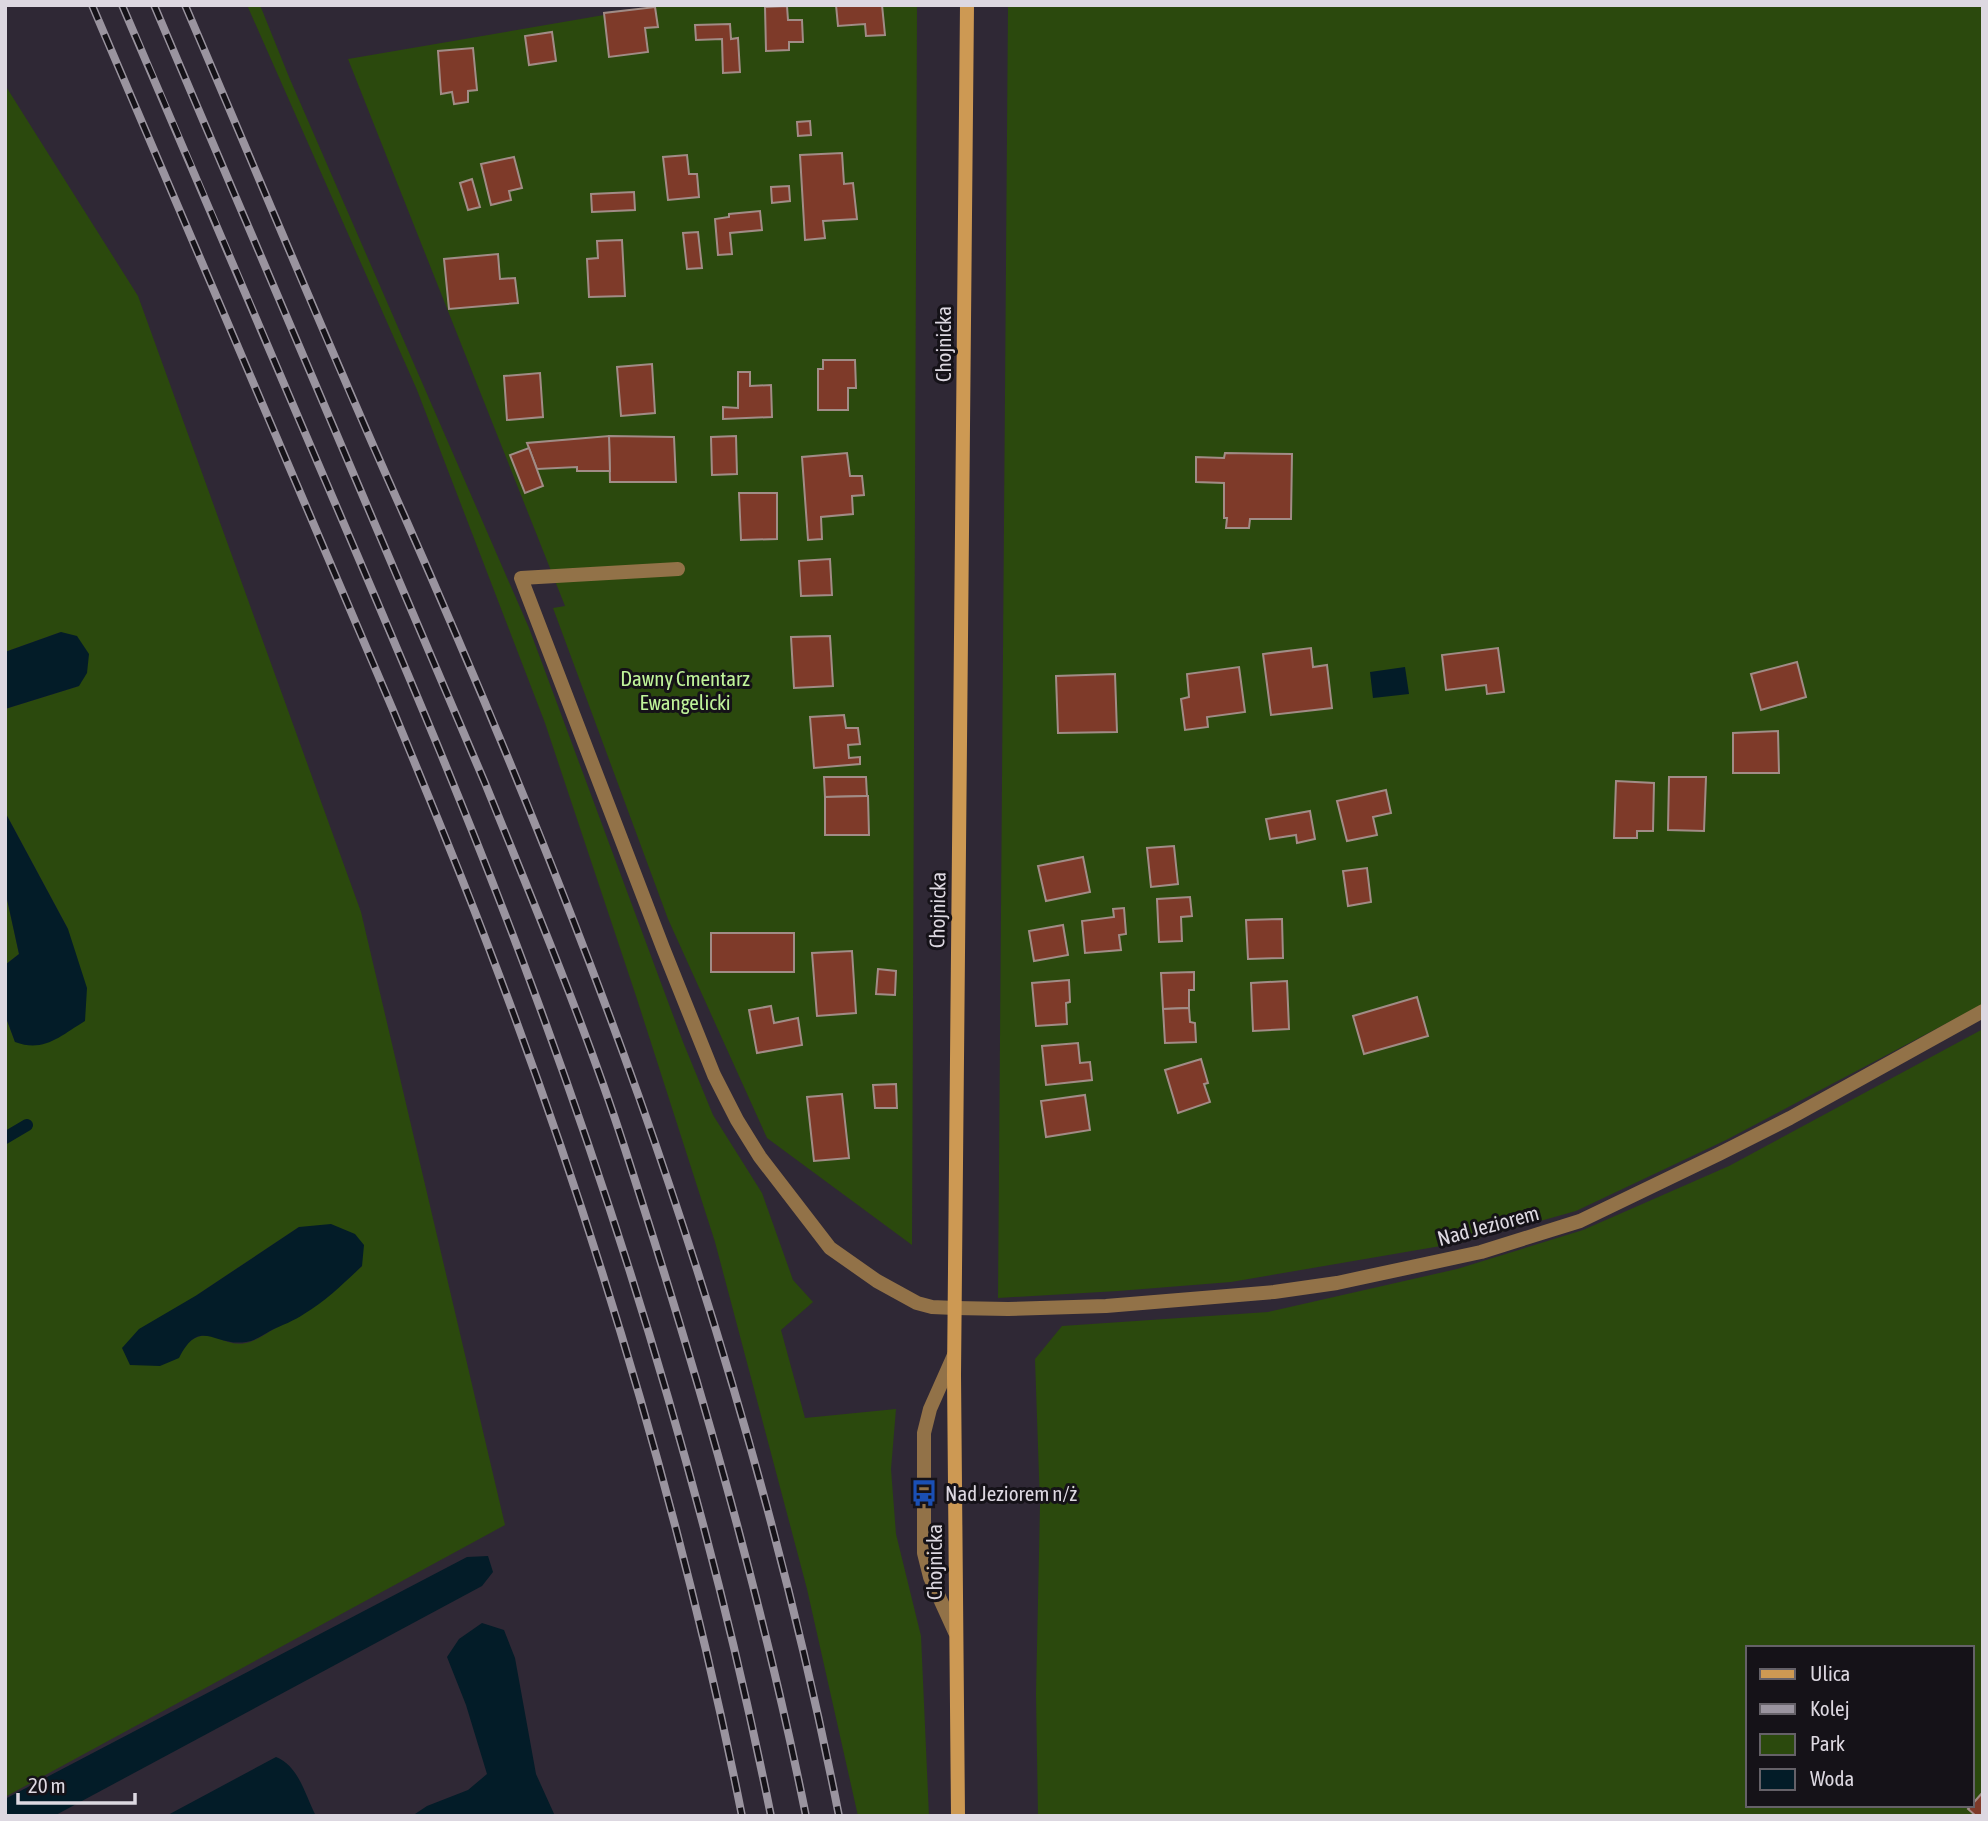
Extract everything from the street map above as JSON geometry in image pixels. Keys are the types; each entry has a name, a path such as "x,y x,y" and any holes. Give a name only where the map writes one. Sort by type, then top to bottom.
{"street":[{"name":"Chojnicka","path":"958,1816 955,1308 967,5"},
{"name":"Nad Jeziorem","path":"678,569 522,579 663,948 714,1075 737,1120 760,1157 830,1248 877,1282 917,1303 932,1307 1008,1309 1106,1306 1274,1292 1337,1283 1481,1252 1580,1221 1683,1172 1790,1118 1983,1011"},
{"path":"955,1354 930,1409 924,1433 924,1553 955,1632"}],"green space":[{"path":"247,5 260,5 529,628 683,1042 713,1115 762,1193 793,1280 813,1302 781,1330 805,1418 896,1409 891,1469 896,1534 921,1636 929,1816 858,1816 807,1589 715,1242 545,723 417,390"},
{"name":"Dawny Cmentarz Ewangelicki","path":"662,5 917,5 912,1245 767,1138 668,919 553,608 565,606 348,59"},
{"path":"1008,5 1983,5 1983,1004 1726,1140 1576,1211 1464,1242 1231,1282 998,1298"},
{"path":"5,85 138,296 361,912 505,1525 5,1797 5,1015 15,1042 68,929 5,812 5,709 79,686 61,632 5,652","holes":["299,1227 362,1266 310,1308 253,1341 240,1344 203,1336 185,1345 197,1295"]},
{"path":"5,890 19,954 5,965"},
{"path":"1983,1029 1983,1816 1038,1816 1036,1694 1040,1505 1035,1359 1062,1326 1268,1312 1457,1269 1583,1230 1729,1166"}],"water":[{"path":"61,632 77,636 89,654 87,673 79,686 5,709 5,652"},
{"path":"1405,667 1409,694 1373,698 1370,672"},
{"path":"5,812 68,929 87,988 85,1021 43,1044 25,1045 15,1042 5,1015 5,965 19,954 5,890"},
{"path":"331,1224 355,1234 364,1245 362,1266 335,1292 312,1309 253,1340 235,1342 201,1336 194,1338 187,1345 179,1358 160,1366 130,1365 122,1348 139,1329 197,1295 299,1227"},
{"path":"488,1556 493,1572 482,1586 54,1816 5,1816 5,1799 467,1557"},
{"path":"482,1623 504,1630 515,1658 536,1774 555,1816 412,1816 427,1806 468,1790 487,1774 466,1705 447,1657 459,1639"},
{"path":"276,1757 284,1761 296,1774 316,1816 166,1816"}],"building":[{"path":"836,5 882,5 885,35 866,36 865,24 838,26"},
{"path":"787,6 788,20 802,20 803,42 789,42 789,50 766,51 765,7"},
{"path":"655,7 658,27 645,28 648,52 609,57 604,13"},
{"path":"730,24 731,39 738,38 740,72 723,73 722,39 696,40 695,25"},
{"path":"552,32 556,61 529,65 525,36"},
{"path":"473,48 477,90 468,91 468,102 454,104 452,92 441,94 438,51"},
{"path":"810,121 811,135 798,136 797,122"},
{"path":"842,153 844,184 853,183 857,219 823,221 825,238 805,240 800,155"},
{"path":"687,155 689,174 697,174 699,197 668,200 663,157"},
{"path":"514,157 522,188 509,191 511,200 491,205 481,164"},
{"path":"472,179 480,207 468,210 460,183"},
{"path":"789,186 790,201 772,203 771,187"},
{"path":"634,192 635,210 592,212 591,194"},
{"path":"760,211 762,230 730,233 732,254 718,255 715,219 729,217 729,214"},
{"path":"698,232 702,268 687,269 683,233"},
{"path":"622,240 625,296 589,297 587,259 598,258 597,241"},
{"path":"498,254 500,279 515,278 518,303 449,309 444,259"},
{"path":"823,360 855,360 856,388 848,388 848,410 818,410 818,369 823,369"},
{"path":"652,364 655,413 621,416 617,367"},
{"path":"738,372 750,372 750,386 771,385 772,417 723,419 723,407 738,408"},
{"path":"540,373 543,417 507,420 504,376"},
{"path":"609,436 674,437 676,482 610,482"},
{"path":"609,436 610,471 577,471 577,467 537,469 527,443"},
{"path":"736,436 737,474 712,475 711,437"},
{"path":"529,448 543,486 525,493 510,455"},
{"path":"847,453 850,476 862,476 864,495 852,496 853,514 821,517 822,539 808,540 802,457"},
{"path":"1225,453 1292,454 1291,519 1250,519 1249,528 1226,528 1224,483 1196,482 1196,457 1224,458"},
{"path":"739,493 777,493 777,539 741,540"},
{"path":"830,559 832,595 801,596 799,561"},
{"path":"830,636 833,686 794,688 791,637"},
{"path":"1311,648 1313,667 1327,665 1332,708 1271,715 1263,654"},
{"path":"1498,648 1504,692 1487,694 1486,685 1446,690 1442,655"},
{"path":"1797,662 1806,697 1761,710 1751,674"},
{"path":"1239,667 1245,712 1207,717 1208,727 1185,730 1181,699 1189,697 1187,674"},
{"path":"1115,674 1117,732 1058,733 1056,676"},
{"path":"844,715 846,728 858,728 860,744 848,745 849,758 860,757 860,764 814,768 810,717"},
{"path":"1778,731 1779,773 1733,773 1733,733"},
{"path":"824,777 866,777 867,796 825,797"},
{"path":"1669,777 1706,777 1704,831 1668,830"},
{"path":"1616,781 1654,783 1653,831 1637,831 1637,838 1614,838"},
{"path":"1386,790 1391,813 1373,817 1377,835 1347,841 1337,801"},
{"path":"868,796 869,835 825,835 825,797"},
{"path":"1310,811 1315,839 1297,843 1296,835 1270,839 1266,819"},
{"path":"1174,846 1178,884 1151,887 1147,848"},
{"path":"1083,857 1090,892 1046,901 1038,866"},
{"path":"1367,868 1371,902 1348,906 1343,871"},
{"path":"1190,897 1192,916 1181,917 1182,941 1159,942 1157,899"},
{"path":"1124,908 1126,934 1119,935 1121,950 1085,953 1082,921 1114,917 1113,909"},
{"path":"1282,919 1283,958 1248,959 1246,920"},
{"path":"1063,925 1068,955 1034,961 1029,931"},
{"path":"711,933 794,933 794,972 711,972"},
{"path":"852,951 856,1013 817,1016 812,953"},
{"path":"878,969 896,971 895,995 876,994"},
{"path":"1194,972 1194,990 1189,990 1189,1008 1163,1009 1161,973"},
{"path":"1069,980 1067,1024 1036,1026 1032,983"},
{"path":"1287,981 1289,1029 1253,1031 1251,983"},
{"path":"1417,997 1428,1036 1364,1054 1353,1016"},
{"path":"771,1006 774,1023 798,1018 802,1045 757,1053 749,1010"},
{"path":"1189,1008 1190,1022 1195,1023 1196,1042 1165,1043 1163,1009"},
{"path":"1078,1043 1080,1063 1090,1062 1092,1080 1046,1085 1042,1046"},
{"path":"1201,1059 1208,1083 1204,1084 1210,1102 1178,1113 1165,1070"},
{"path":"896,1084 897,1108 875,1108 873,1085"},
{"path":"842,1094 849,1158 814,1161 807,1097"},
{"path":"1085,1095 1090,1130 1046,1137 1041,1101"},
{"path":"1983,1792 1983,1816 1976,1816 1968,1809 1974,1807 1974,1802"}],"waterway":[{"path":"5,1138 27,1125"}],"railway":[{"path":"92,5 393,710 469,897 532,1064 603,1276 666,1490 694,1598 742,1816"},
{"path":"122,5 424,714 482,855 572,1097 639,1300 698,1505 749,1712 771,1816"},
{"path":"154,5 485,783 593,1057 651,1232 725,1480 768,1647 806,1816"},
{"path":"185,5 497,730 585,950 639,1097 699,1274 752,1453 799,1634 839,1816"}],"place":[{"name":"Nad Jeziorem n/ż","path":"924,1493"}]}
